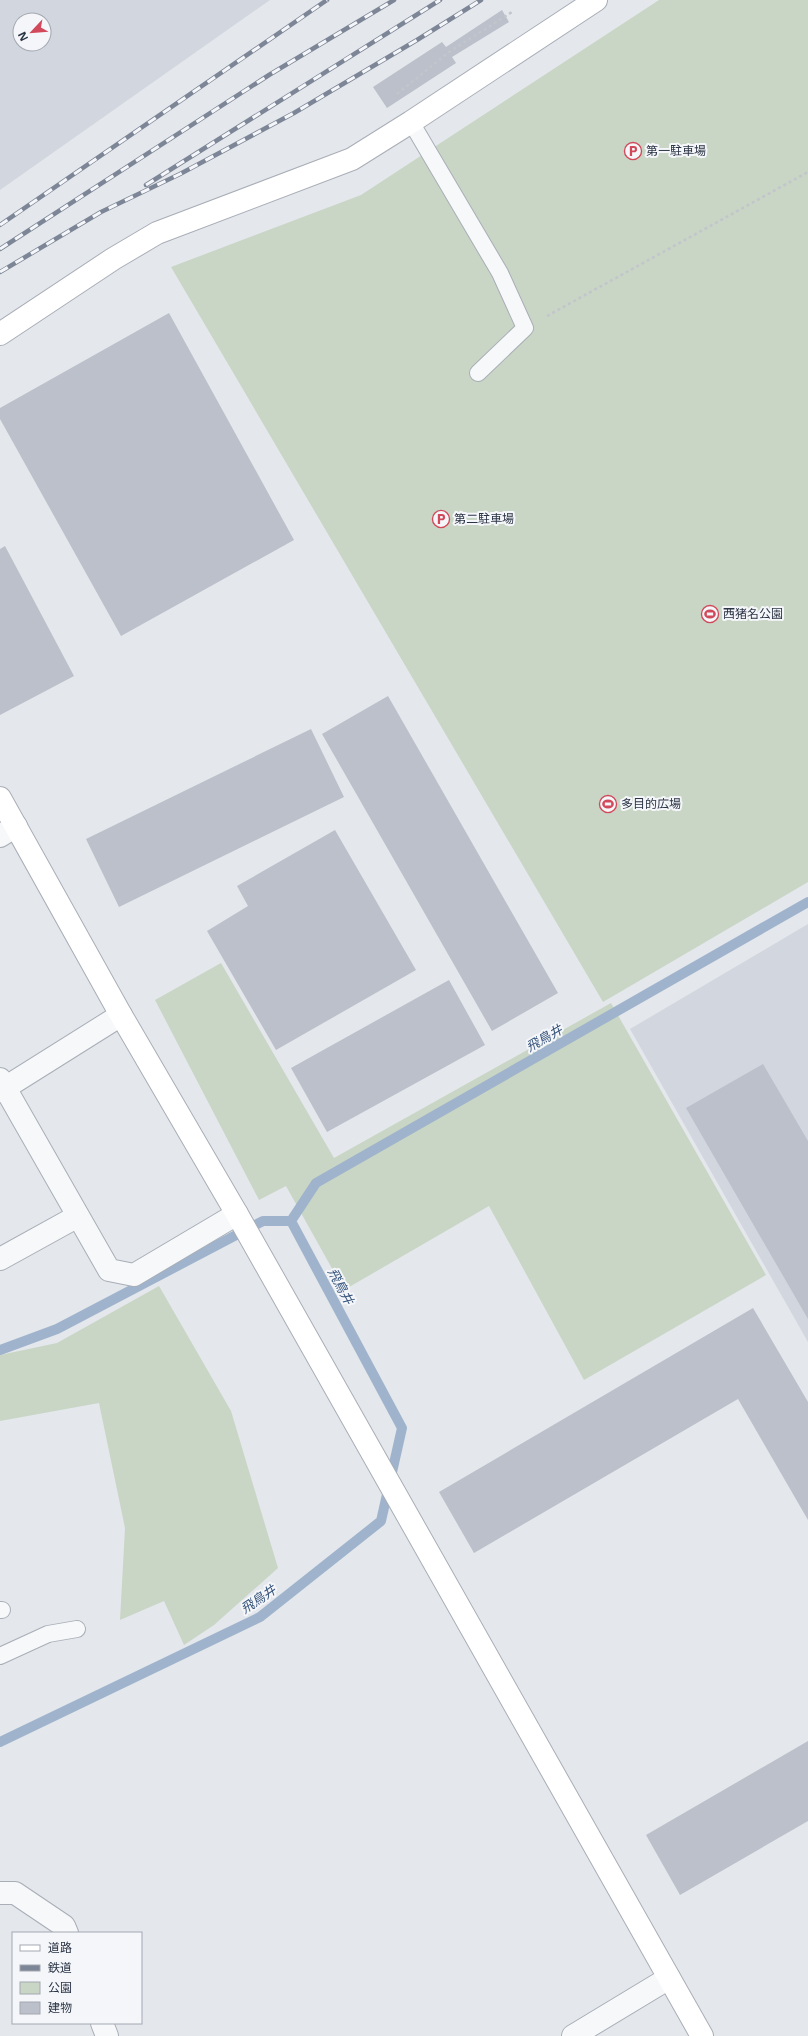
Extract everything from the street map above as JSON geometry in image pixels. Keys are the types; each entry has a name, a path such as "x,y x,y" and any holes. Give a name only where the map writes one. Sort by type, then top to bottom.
{"street":[{"path":"0,334 113,259 157,233 352,159 411,122 596,0"},
{"path":"0,798 8,831 121,1015 237,1214 702,2036"},
{"path":"121,1015 2,1086 109,1270 134,1275 237,1214"},
{"path":"0,1259 78,1216"},
{"path":"0,1892 15,1893 64,1926 67,1932"},
{"path":"573,2036 669,1978"},
{"path":"102,2024 107,2036"}],"lane":[{"path":"411,122 500,273 525,328 478,373"},
{"path":"0,1656 48,1634 77,1628"}],"path":[{"path":"394,97 449,52 512,12"},
{"path":"525,328 808,172"}],"shaded area":[{"path":"0,0 270,0 0,190"},
{"path":"808,924 808,1342 630,1029"}],"green space":[{"name":"西猪名公園","path":"659,0 808,0 808,882 603,1002 171,267 361,195"},
{"path":"221,963 334,1158 611,1003 766,1275 584,1380 489,1206 344,1290 286,1186 259,1200 155,1000"},
{"path":"159,1286 231,1411 278,1568 214,1625 184,1645 164,1601 120,1620 125,1528 99,1403 0,1421 0,1355 57,1343"}],"building":[{"path":"502,10 509,22 452,57 456,63 387,108 373,87 442,42 446,47"},
{"path":"169,313 294,540 121,636 0,419 0,408"},
{"path":"5,546 74,676 0,715 0,549"},
{"path":"388,696 558,993 492,1031 322,734"},
{"path":"311,729 344,797 119,907 86,839"},
{"path":"335,830 416,970 276,1050 207,931 248,906 237,886"},
{"path":"449,980 485,1045 327,1132 291,1068"},
{"path":"763,1064 808,1141 808,1319 686,1108"},
{"path":"753,1308 808,1402 808,1520 738,1399 474,1553 439,1492"},
{"path":"808,1741 808,1821 680,1895 646,1835"}],"waterway":[{"name":"飛鳥井","path":"0,1742 260,1617 381,1521 402,1428 291,1221 316,1183 808,902"},
{"path":"0,1350 57,1329 263,1221 291,1221"}],"railway":[{"path":"0,225 327,0"},
{"path":"0,249 269,75 394,0"},
{"path":"146,185 440,0"},
{"path":"0,272 101,212 180,174 294,113 481,0"}],"place":[{"name":"第一駐車場","path":"633,151"},
{"name":"第二駐車場","path":"441,519"},
{"name":"西猪名公園","path":"710,614"},
{"name":"多目的広場","path":"608,804"}]}
